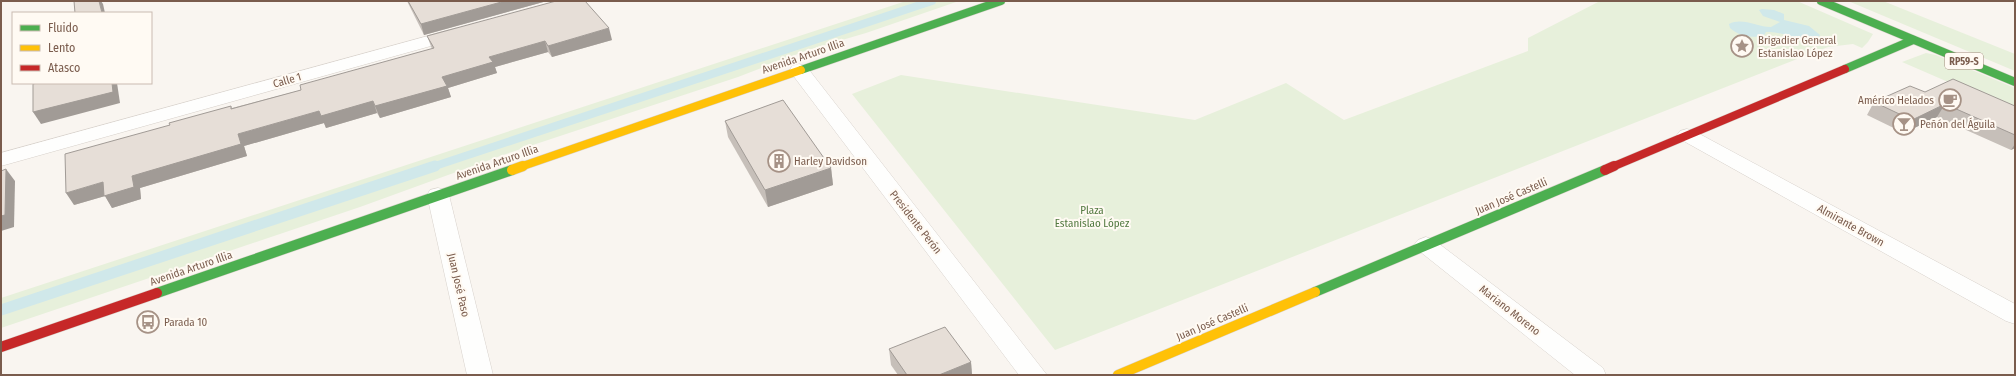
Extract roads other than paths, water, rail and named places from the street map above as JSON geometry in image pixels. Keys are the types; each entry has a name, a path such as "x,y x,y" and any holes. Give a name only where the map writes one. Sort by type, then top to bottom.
{"main road":[{"name":"Avenida Arturo Illia","path":"1,347 1001,1"},
{"name":"RP59-S","path":"1820,1 2015,82"},
{"name":"Juan José Castelli","path":"1118,375 1913,40"}],"street":[{"name":"Calle 1","path":"1,160 473,28"},
{"name":"Presidente Perón","path":"799,70 1034,375"},
{"name":"Almirante Brown","path":"1687,135 2015,315"},
{"name":"Juan José Paso","path":"438,195 480,375"},
{"name":"Mariano Moreno","path":"1426,245 1593,375"}],"water":[{"path":"1759,10 1774,10 1784,14 1784,20 1809,26 1820,35 1818,38 1800,39 1766,32 1764,35 1750,37 1737,33 1730,28 1729,24 1734,22 1744,22 1771,27 1780,22 1763,16"}],"waterway":[{"path":"432,167 932,1"},
{"path":"1,310 435,166"}],"place":[{"name":"Brigadier General Estanislao López","path":"1742,46"},
{"name":"Américo Helados","path":"1950,100"},
{"name":"Peñón del Águila","path":"1904,124"},
{"name":"Harley Davidson","path":"779,161"},
{"name":"Parada 10","path":"148,322"}],"park label":[{"name":"Plaza Estanislao López","path":"1092,216"}]}
